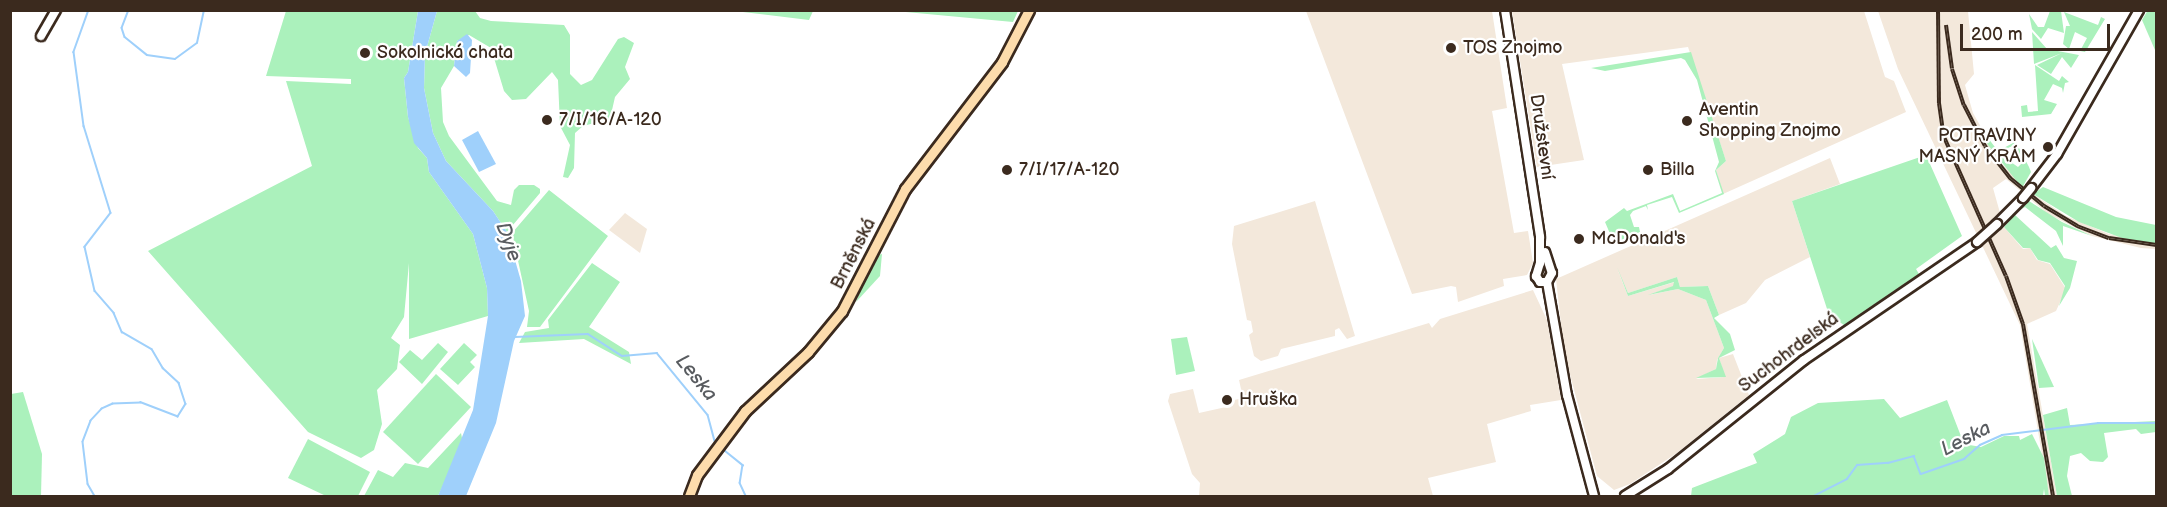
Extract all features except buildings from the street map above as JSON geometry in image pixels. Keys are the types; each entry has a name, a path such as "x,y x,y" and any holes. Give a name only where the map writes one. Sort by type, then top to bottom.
{"main road":[{"path":"40,36 56,10"},
{"name":"Brněnská","path":"689,496 695,478 756,398 808,352 837,318 859,284 905,189 996,70 1029,10"},
{"name":"Družstevní","path":"1505,10 1540,237 1538,268"},
{"name":"Suchohrdelská","path":"1625,496 1668,469 1804,360 1977,242 1997,224 2038,180 2139,10"},
{"path":"1540,237 1552,276 1547,282 1564,381 1594,496"},
{"path":"1547,282 1537,279 1538,268 1549,268"}],"shaded area":[{"path":"1306,11 1492,11 1507,108 1492,111 1514,233 1528,231 1533,263 1527,275 1503,279 1504,286 1458,302 1456,287 1451,286 1412,294"},
{"path":"1512,11 1864,11 1885,77 1894,81 1906,112 1723,194 1716,170 1726,161 1688,47 1562,64 1584,160 1537,167"},
{"path":"1878,11 1968,11 1974,74 1965,85 1973,113 2002,164 2033,194 2066,216 2109,234 2156,244 2156,249 2141,248 2092,236 2048,214 2006,179 1993,188 2004,227 2023,249 2030,248 2037,260 2050,264 2066,289 2056,311 2027,324 2057,496 2049,496 2020,325 1898,69"},
{"path":"1830,158 1840,184 1792,201 1810,257 1765,280 1746,303 1719,315 1708,286 1680,287 1677,277 1628,293 1617,268 1628,296 1675,282 1674,286 1649,295 1678,289 1706,300 1724,348 1717,360 1716,369 1696,379 1725,377 1719,358 1733,354 1749,395 1677,453 1630,484 1614,490 1597,476 1564,352 1556,279"},
{"path":"1315,201 1355,336 1347,339 1339,328 1335,330 1335,336 1281,349 1278,356 1261,361 1254,356 1249,335 1253,332 1251,321 1247,320 1232,244 1234,226"},
{"path":"625,213 647,229 640,253 609,230"},
{"path":"1533,290 1547,320 1561,400 1530,405 1531,411 1487,424 1496,462 1428,478 1433,496 1199,496 1200,483 1192,474 1168,401 1170,394 1193,389 1199,413 1226,407 1230,401 1243,398 1239,380 1429,323 1432,328 1440,319"}],"green space":[{"path":"726,10 813,10 813,11 809,20"},
{"path":"2148,10 2156,11 2155,50 2142,20"},
{"path":"286,11 418,11 408,72 404,78 408,117 418,148 427,158 429,172 473,234 487,288 488,316 409,339 409,263 404,317 391,338 400,345 397,369 377,390 382,424 374,450 361,458 308,432 148,251 312,166 286,81 351,84 351,79 266,76"},
{"path":"437,11 475,11 480,18 491,21 564,25 570,35 570,74 581,85 592,80 618,39 624,37 634,43 625,67 630,79 615,97 610,119 583,126 575,133 574,168 568,178 563,177 570,145 560,126 558,80 552,72 526,99 512,100 504,91 491,48 469,35 457,41 454,66 441,88 443,122 449,136 497,201 511,205 514,190 519,185 534,185 540,189 540,193 507,232 493,211 446,161 433,133 424,88 425,54"},
{"path":"895,11 1018,11 1013,22"},
{"path":"2050,11 2061,11 2064,33 2048,28 2041,39 2032,29 2029,14 2038,27 2044,27"},
{"path":"2064,12 2098,25 2101,17 2105,19 2085,52 2080,51 2087,38 2075,32 2069,49 2063,44 2066,26 2070,26"},
{"path":"2032,32 2047,49 2079,55 2071,68 2062,57 2051,74 2037,65 2062,53 2034,64"},
{"path":"1691,52 1726,161 1716,170 1724,194 1679,213 1672,197 1647,205 1648,210 1646,206 1633,211 1630,215 1634,227 1639,227 1640,232 1614,243 1605,222 1624,208 1627,211 1673,194 1680,211 1722,193 1715,171 1719,162 1697,80 1685,60 1681,58 1605,71 1591,68"},
{"path":"2035,65 2059,81 2062,76 2069,82 2065,83 2063,93 2062,88 2053,84 2044,100 2057,104 2051,114 2022,117 2021,106 2027,105 2028,112 2038,111"},
{"path":"2009,125 2017,144 2001,151 2009,152 2005,158 2018,167 2025,160 2014,153 2019,148 2029,167 2031,172 2022,188 1985,141 1988,138 1998,151 2013,143"},
{"path":"1926,155 1962,236 1916,269 1919,274 1844,325 1829,315 1792,201"},
{"path":"2043,187 2116,217 2156,225 2156,244 2122,238 2079,222 2033,194"},
{"path":"549,190 608,236 540,327 527,327 529,311 512,233"},
{"path":"2029,201 2062,222 2092,236 2063,226 2063,246 2056,231 2025,207 2020,210"},
{"path":"2015,215 2051,248 2056,245 2064,258 2077,261 2070,288 2059,306 2065,286 2050,263 2038,260 2030,248 2023,248 2004,227"},
{"path":"882,254 880,276 856,302 875,256"},
{"path":"592,263 620,282 589,327 629,352 631,364 584,339 519,343 525,332 549,328 548,320"},
{"path":"1617,267 1628,293 1677,277 1680,287 1708,286 1719,315 1714,318 1730,334 1735,350 1719,358 1726,377 1696,378 1716,369 1718,358 1724,348 1706,300 1678,289 1648,295 1673,286 1674,282 1628,296"},
{"path":"1187,337 1195,371 1176,375 1171,339"},
{"path":"2032,339 2054,387 2039,388"},
{"path":"438,343 448,352 422,384 399,362 410,350 422,360"},
{"path":"464,343 477,355 470,362 475,367 458,385 440,369"},
{"path":"436,374 471,407 418,464 383,432"},
{"path":"23,392 42,454 41,496 11,496 11,394"},
{"path":"1884,399 1900,418 1947,400 1964,444 1981,447 2004,436 2019,436 2020,440 2032,434 2044,458 2049,496 2045,496 2044,489 2043,496 1691,496 1692,488 1757,463 1753,454 1785,434 1791,417 1818,403"},
{"path":"2067,408 2070,425 2156,421 2156,432 2141,434 2136,429 2104,433 2108,457 2103,462 2090,461 2081,453 2070,456 2067,476 2072,496 2057,496 2043,415"},
{"path":"461,433 463,443 438,496 364,496 378,470 393,477 405,463 428,468"},
{"path":"308,439 370,472 358,496 326,496 288,478"}],"water":[{"name":"Dyje","path":"418,11 437,11 425,54 424,88 433,133 446,161 493,211 507,232 521,281 525,316 514,341 496,423 466,496 438,496 473,410 488,316 487,288 473,234 429,172 427,158 414,143 408,117 404,78 408,72"},
{"path":"467,34 472,40 470,73 466,77 454,66 457,41"},
{"path":"478,131 496,164 479,172 462,140"}],"waterway":[{"path":"89,10 74,52 84,126 111,213 85,247 95,291 114,313 122,332 152,349 163,368 179,383 186,404 178,417 141,403 113,404 102,409 91,421 83,442 88,484 95,496"},
{"path":"129,10 122,28 125,37 147,55 175,59 197,43 204,10"},
{"name":"Leska","path":"515,337 588,334 622,356 657,353 708,415 715,441"},
{"name":"Leska","path":"1814,496 1847,479 1857,465 1888,463 1914,456 1921,474 1964,459 1980,445 2002,435 2098,423 2156,423"},
{"name":"Leska","path":"723,449 743,465 740,483 746,496"}],"railway":[{"path":"1938,10 1939,103 1944,137 2006,276 2023,324 2053,496"},
{"path":"1946,25 1952,69 1964,105 1985,146 2010,178 2044,206 2077,226 2109,238 2156,245"}],"place":[{"name":"TOS Znojmo","path":"1451,48"},
{"name":"Sokolnická chata","path":"365,53"},
{"name":"7/I/16/A-120","path":"547,120"},
{"name":"Aventin Shopping Znojmo","path":"1687,121"},
{"name":"POTRAVINY MASNÝ KRÁM","path":"2048,147"},
{"name":"7/I/17/A-120","path":"1007,170"},
{"name":"Billa","path":"1648,170"},
{"name":"McDonald's","path":"1579,239"},
{"name":"Hruška","path":"1227,400"}]}
